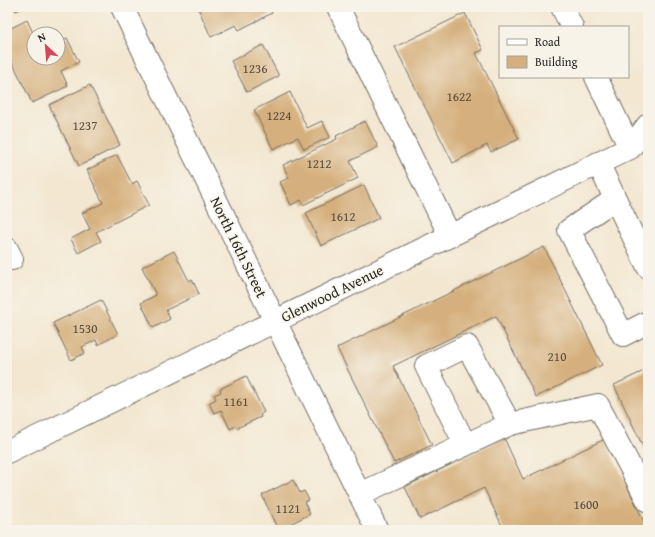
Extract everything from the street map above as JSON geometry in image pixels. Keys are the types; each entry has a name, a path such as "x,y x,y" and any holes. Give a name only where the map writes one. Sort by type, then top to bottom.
{"street":[{"name":"North 16th Street","path":"122,7 377,530"},
{"path":"338,7 450,236"},
{"path":"562,7 572,26"},
{"path":"596,78 630,148"},
{"name":"Glenwood Avenue","path":"7,452 630,148 648,125"},
{"path":"598,163 648,267"},
{"path":"615,199 569,230 623,335 648,322"},
{"path":"465,444 426,366 467,346 510,424"},
{"path":"360,494 510,424 598,405 648,501"}],"building":[{"path":"7,7 24,7 16,11 15,8 7,12"},
{"path":"269,7 272,13 239,30 236,25 211,37 198,8"},
{"path":"465,13 483,50 476,53 519,139 491,152 487,145 453,163 395,47"},
{"path":"27,20 30,26 26,26 26,66 66,66 67,38 79,62 61,71 68,86 32,103 7,51 7,30"},
{"path":"263,45 279,76 247,92 231,61"},
{"path":"90,85 120,145 79,166 49,105"},
{"path":"290,92 307,128 322,121 330,137 304,149 298,137 273,149 254,110"},
{"path":"365,121 378,147 350,161 358,178 303,205 301,200 291,205 280,182 289,178 283,165 337,139 336,136"},
{"path":"117,155 132,184 137,181 149,205 96,232 101,241 78,253 71,239 90,229 82,213 103,203 87,170"},
{"path":"364,185 379,218 321,246 306,213"},
{"path":"544,247 602,365 536,397 496,316 393,366 432,445 394,463 337,348"},
{"path":"174,251 189,281 192,279 199,294 166,310 170,319 153,328 141,303 156,295 142,267"},
{"path":"101,300 118,334 98,345 96,340 82,347 85,353 71,360 53,323"},
{"path":"648,369 648,452 646,453 614,385"},
{"path":"246,376 264,412 260,415 261,417 237,428 236,426 230,429 221,410 214,413 209,403 216,399 214,395 221,392 220,389"},
{"path":"504,438 523,479 605,439 648,530 504,530 484,488 420,519 405,487"},
{"path":"293,480 300,493 304,491 309,500 304,502 310,514 278,530 262,495"}]}
